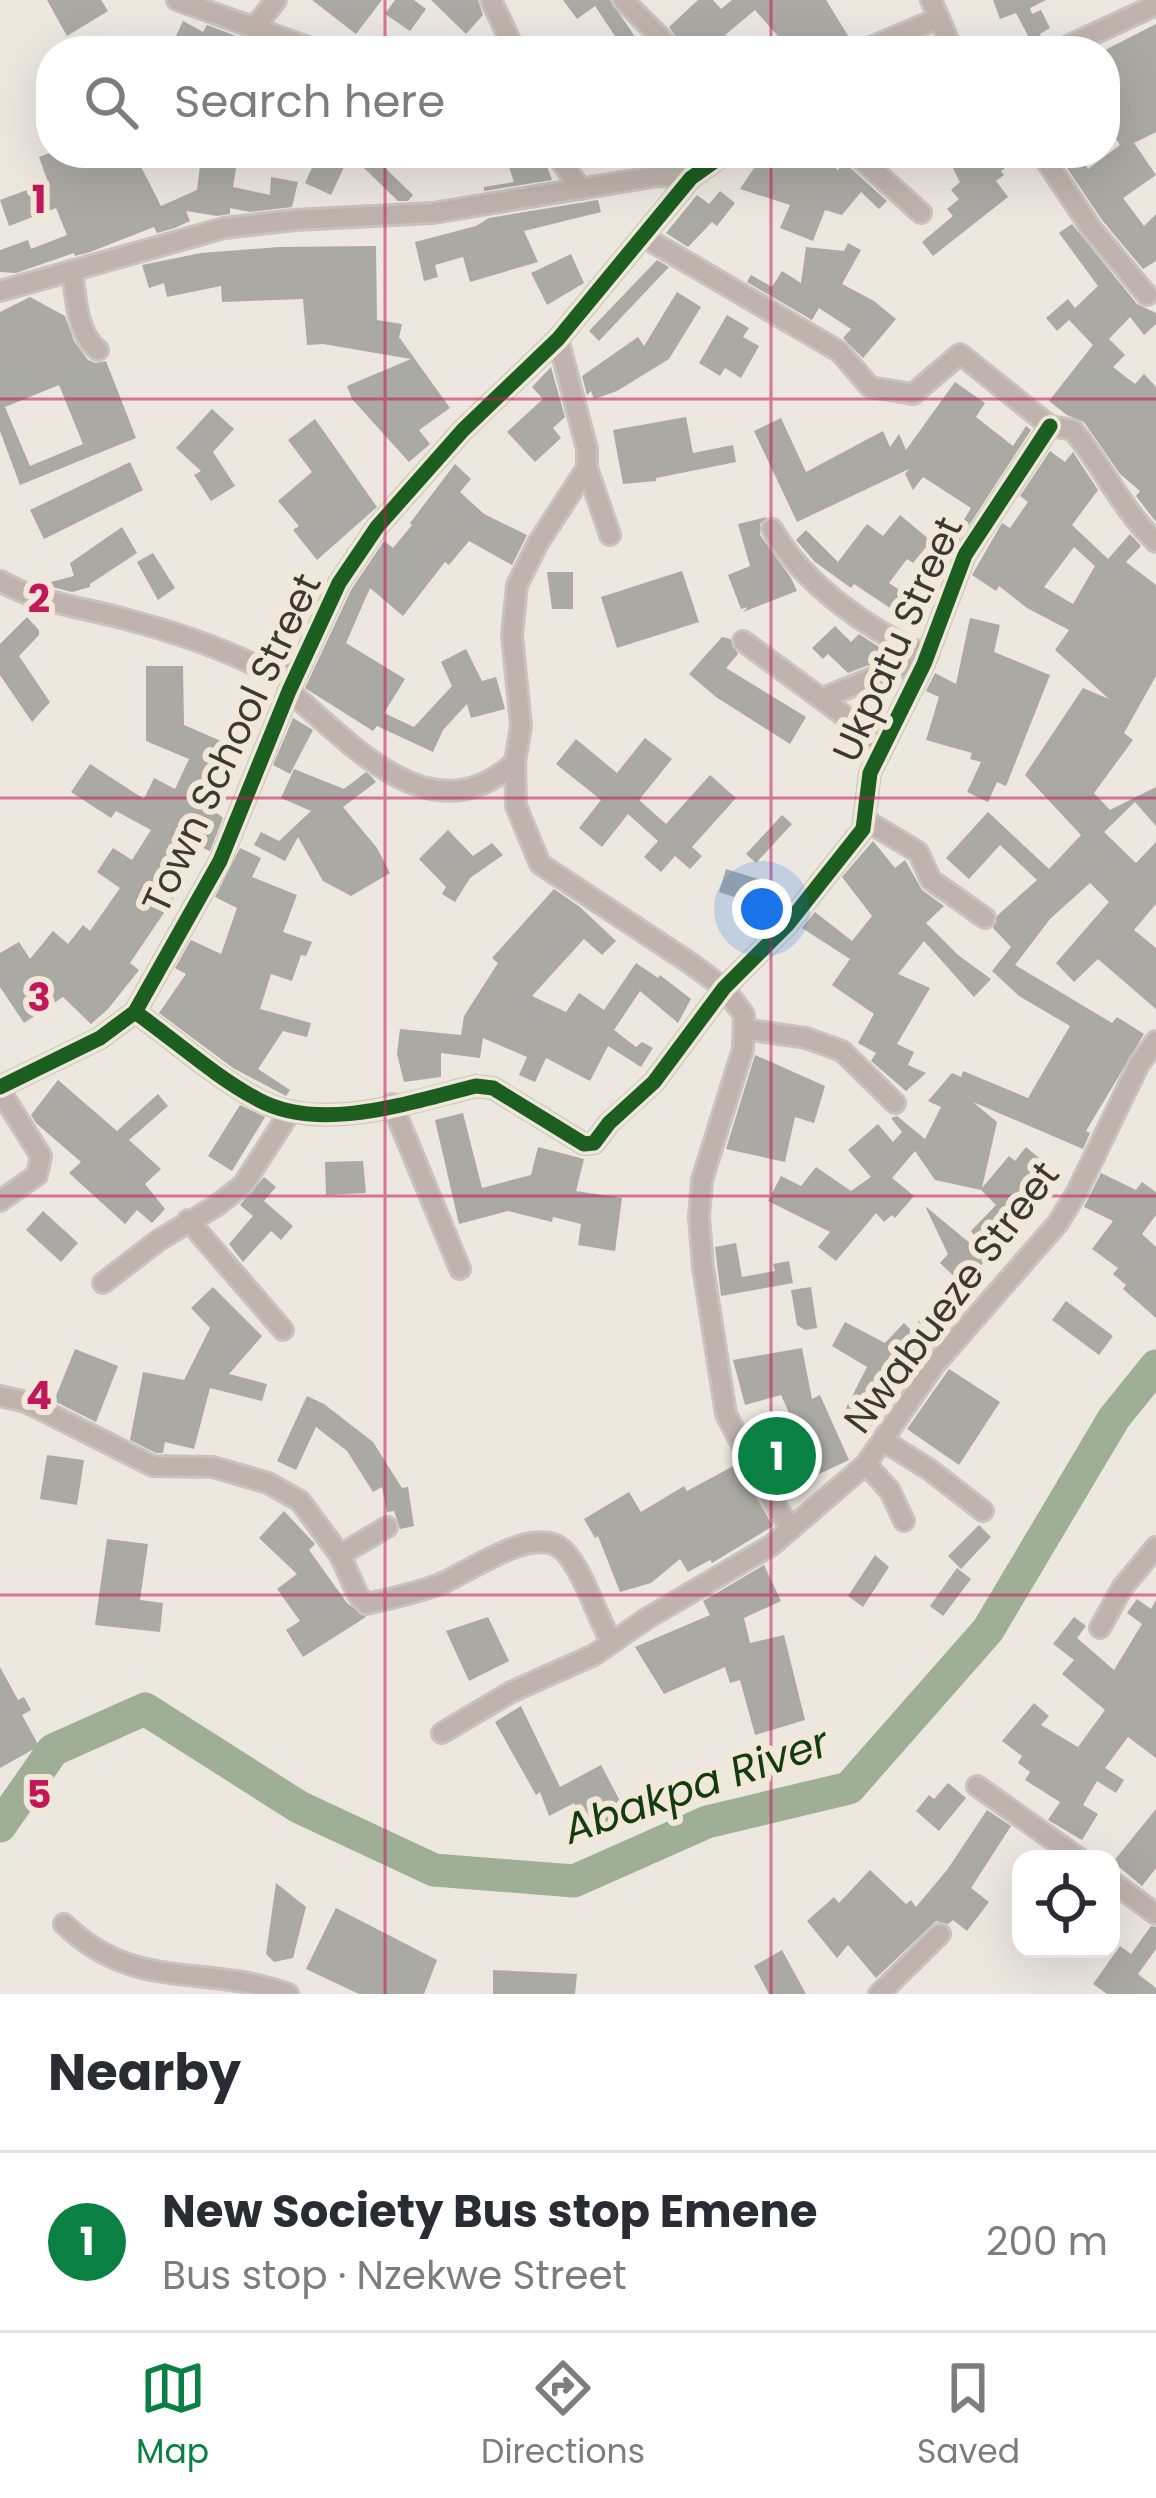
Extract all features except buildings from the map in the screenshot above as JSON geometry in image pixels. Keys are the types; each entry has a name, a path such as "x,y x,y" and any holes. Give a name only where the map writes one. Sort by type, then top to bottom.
{"street":[{"path":"177,0 277,36"},
{"path":"254,28 276,0"},
{"path":"491,0 508,36"},
{"path":"622,0 659,36"},
{"path":"1089,36 1156,5"},
{"path":"888,36 935,9"},
{"path":"566,168 580,188"},
{"name":"Town School Street","path":"0,1089 100,1038 136,1012 220,861 338,583 377,526 464,430 558,339 691,178 705,168"},
{"path":"871,168 921,213"},
{"path":"1051,168 1091,228 1147,296"},
{"path":"0,292 224,228 433,213 658,176 691,178"},
{"path":"644,237 840,352 869,387 913,394 960,354 1050,426 1073,430 1102,465 1129,514 1156,542"},
{"path":"72,270 82,328 98,350"},
{"path":"558,339 587,448 587,468 610,536"},
{"name":"Ukpatu Street","path":"392,1104 476,1086 493,1088 590,1145 654,1082 724,988 787,925 863,829 870,773 927,656 965,555 1050,426"},
{"path":"587,468 517,585 512,635 521,726 515,806 540,864 724,988 744,1015 742,1049 701,1180 703,1267 726,1414 791,1529"},
{"path":"772,529 793,562 843,604 897,643 927,656"},
{"path":"0,581 53,602 193,637 257,666 278,658 302,659"},
{"path":"743,641 884,745"},
{"path":"823,698 927,656"},
{"path":"289,691 342,740 403,783 461,790 485,785 515,762"},
{"path":"866,820 918,852 931,880 985,918"},
{"path":"136,1012 257,1100 290,1112 332,1114 392,1104 460,1269"},
{"path":"745,1029 806,1038 842,1051 895,1103"},
{"name":"Nwabueze Street","path":"442,1733 512,1692 594,1655 749,1560 866,1464 935,1364 1058,1222 1139,1064 1156,1041"},
{"path":"0,1089 41,1156 37,1175 0,1201"},
{"path":"103,1283 243,1185 290,1112"},
{"path":"188,1220 283,1330"},
{"path":"0,1396 26,1402 153,1466 213,1467 268,1483 300,1501 340,1555 367,1604 442,1583 533,1541 555,1544 571,1560 611,1642"},
{"path":"881,1440 983,1511"},
{"path":"866,1464 890,1491 904,1521"},
{"path":"340,1555 387,1527"},
{"path":"1100,1628 1122,1588 1156,1547"},
{"path":"977,1786 1067,1850"},
{"path":"1120,1886 1153,1905"},
{"path":"64,1924 86,1945 139,1970 258,1984 288,1994"},
{"path":"879,1994 940,1934"}],"waterway":[{"name":"Abakpa River","path":"0,1826 53,1750 145,1709 299,1807 434,1870 574,1881 707,1822 849,1788 988,1630 1114,1418 1156,1366"}],"cycle path":[{"path":"0,1087 100,1038 135,1012 220,861 339,583 377,527 463,430 558,339 691,178 705,168"},
{"path":"135,1012 225,1080 282,1109 309,1114 366,1112 476,1086 493,1088 584,1144 594,1143 654,1082 724,988 787,925 863,829 870,773 924,664 965,555 1050,426"}],"place":[{"name":"New Society Bus stop Emene","path":"777,1456"}]}
